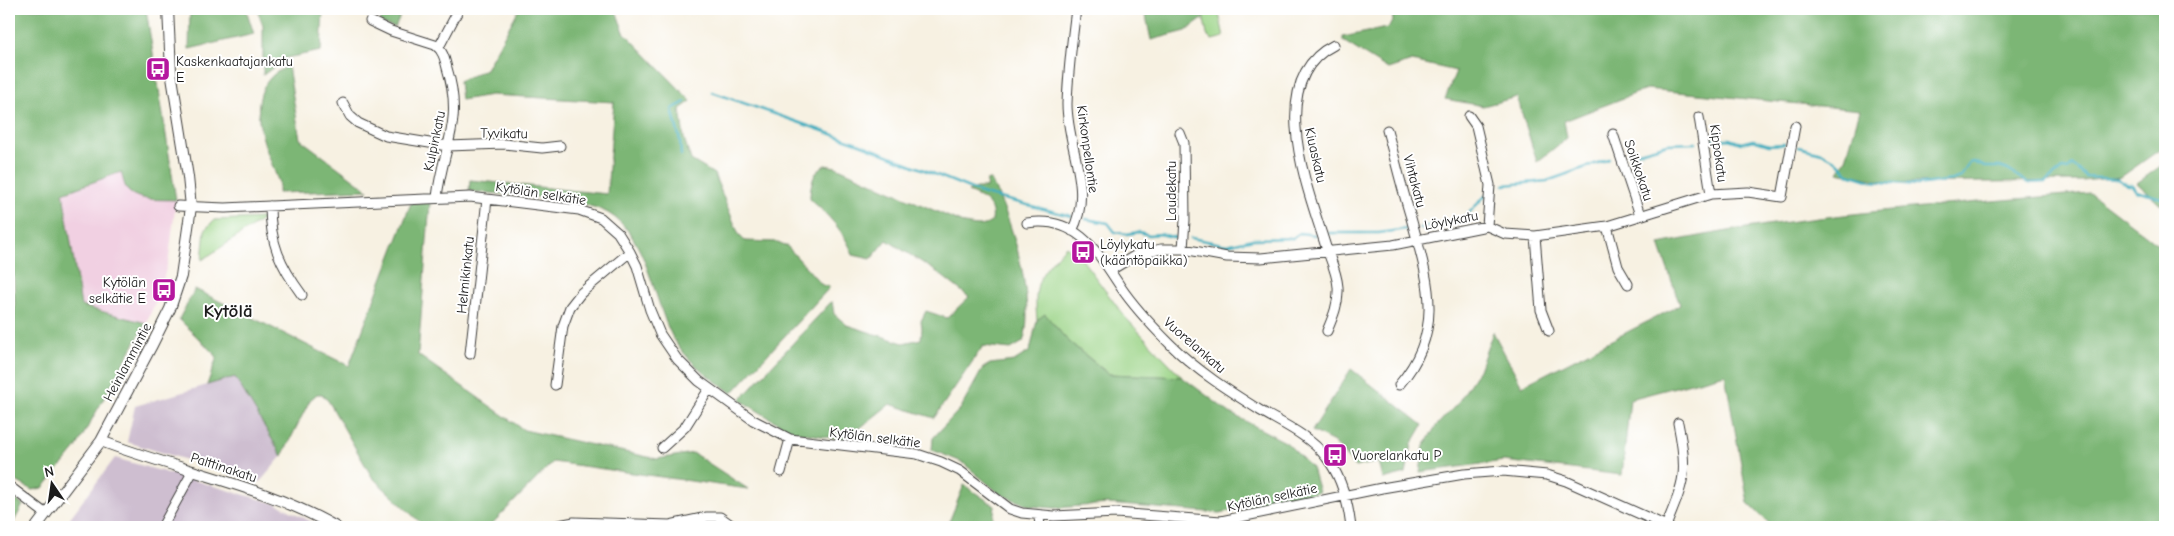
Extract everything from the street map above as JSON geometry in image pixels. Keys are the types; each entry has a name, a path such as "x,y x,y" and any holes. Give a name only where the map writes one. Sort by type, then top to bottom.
{"street":[{"name":"Heinlammintie","path":"36,527 79,474 101,441 170,309 181,276 191,207 171,71 168,9"},
{"path":"370,21 391,31 428,41 439,47 459,9"},
{"name":"Kirkonpellontie","path":"1072,231 1082,206 1081,185 1068,122 1067,103 1076,9"},
{"name":"Kiuaskatu","path":"1327,331 1336,310 1338,290 1297,141 1295,122 1302,78 1319,55 1334,45"},
{"name":"Kulpinkatu","path":"437,197 454,119 454,94 439,47"},
{"name":"Tyvikatu","path":"343,103 350,116 371,130 386,136 448,146 504,144 542,148 560,146"},
{"path":"1469,116 1476,126 1490,185 1487,226"},
{"name":"Kippokatu","path":"1699,117 1711,194"},
{"name":"Löylykatu","path":"1111,270 1128,259 1148,251 1183,249 1243,258 1328,252 1417,240 1487,226 1505,234 1535,236 1607,226 1711,194 1748,192 1782,197 1794,126"},
{"name":"Vihtakatu","path":"1387,130 1428,282 1430,303 1418,356 1399,385"},
{"name":"Laudekatu","path":"1180,134 1184,143 1185,220 1183,249"},
{"name":"Soikkokatu","path":"1613,134 1640,215"},
{"name":"Kytölän selkätie","path":"178,206 270,206 437,197 487,199 579,210 601,218 618,233 637,266 650,310 660,334 677,358 699,381 754,420 790,439 917,454 960,471 1010,509 1040,516 1116,513 1221,521 1474,473 1524,472 1566,481 1667,527"},
{"name":"Helmikinkatu","path":"470,354 487,199"},
{"path":"270,206 276,251 285,271 302,294"},
{"name":"Vuorelankatu","path":"1027,223 1051,221 1072,231 1092,246 1134,304 1186,359 1233,394 1305,437 1318,448 1333,468 1346,496 1351,527"},
{"path":"1607,226 1618,267 1628,284"},
{"path":"1535,236 1540,310 1549,330"},
{"path":"555,384 563,326 570,307 581,293 630,252"},
{"path":"662,448 685,427 710,389"},
{"path":"1667,527 1683,482 1685,469 1678,423"},
{"path":"781,472 790,439"},
{"name":"Palttinakatu","path":"101,441 305,510 336,527"},
{"path":"162,527 193,471"},
{"path":"9,486 46,514"},
{"path":"1040,516 1040,527"},
{"path":"549,527 574,522 670,524 707,517 720,518 734,527"}],"shaded area":[{"path":"121,172 127,190 145,199 176,200 169,258 159,294 146,323 81,306 63,193"},
{"path":"235,377 282,456 260,482 127,442 135,406"},
{"path":"115,458 277,504 322,527 63,527"}],"green space":[{"path":"9,9 146,9 154,60 153,75 158,83 176,200 151,199 133,195 128,191 121,172 63,193 81,306 146,323 76,448 43,488 32,490 9,477 9,428 15,307 9,146"},
{"path":"190,9 246,9 254,34 189,49"},
{"path":"257,9 323,9 321,51 286,58 263,75 263,26"},
{"path":"383,9 403,9 395,27 380,23"},
{"path":"519,9 615,9 624,32 691,101 680,109 684,138 691,160 714,174 739,235 745,241 778,242 787,246 822,285 830,287 732,393 699,368 678,345 665,321 648,269 632,236 621,223 608,213 579,203 561,200 469,191 470,180 607,194 614,102 491,95 461,100 459,81 486,69"},
{"path":"1135,9 1202,9 1204,18 1186,31 1151,40 1146,16"},
{"path":"1202,9 1218,9 1224,37 1212,40 1207,35"},
{"path":"1392,9 2165,9 2165,146 2121,177 2083,181 1892,183 1838,172 1846,159 1860,110 1647,89 1564,121 1567,138 1537,162 1517,97 1483,106 1445,99 1456,71 1412,61 1388,69 1343,41 1343,37 1387,28 1393,22"},
{"path":"288,66 300,139 368,190 278,193 279,183 260,129 259,101 264,88 272,76"},
{"path":"2165,163 2165,208 2137,183"},
{"path":"825,165 836,167 965,224 976,226 983,226 992,221 991,210 983,199 968,192 976,188 986,188 987,180 990,180 1006,214 1020,259 1027,306 1023,342 1011,349 983,346 934,418 890,404 845,440 791,431 740,400 832,301 834,314 847,325 903,343 921,339 921,321 926,311 947,318 969,297 937,272 887,240 871,259 853,255 835,224 810,199 813,179"},
{"path":"2090,193 2165,250 2165,527 1773,527 1748,503 1725,374 1630,399 1622,475 1504,461 1420,472 1424,446 1436,426 1457,404 1479,370 1493,332 1522,386 1680,305 1659,244 1766,225 1820,218 1928,206"},
{"path":"430,202 418,355 524,430 657,459 693,453 748,489 553,462 489,527 425,527 372,477 329,402 322,394 317,394 310,400 282,456 235,377 207,385 217,357 179,319 195,289 349,366 411,203"},
{"path":"265,218 202,260 205,230 214,220"},
{"path":"1066,246 1081,258 1125,317 1182,377 1109,374 1067,340 1045,314 1037,320 1036,295 1040,278"},
{"path":"1045,314 1067,340 1108,374 1182,377 1230,413 1287,443 1312,468 1319,492 1220,513 1108,504 1055,508 1030,506 1000,494 962,462 932,450 933,438 961,408 983,368 990,364 1014,361 1030,351 1037,320"},
{"path":"1351,369 1423,425 1412,444 1406,473 1383,479 1379,462 1355,467 1334,442 1312,431"},
{"path":"964,485 995,506 992,527 947,527"},
{"path":"9,495 23,505 11,527 9,527"}],"waterway":[{"path":"712,92 860,144 984,194 1071,216"},
{"path":"681,155 680,140 672,109 685,102"},
{"path":"1709,140 1729,139 1741,143 1753,140 1769,145 1784,144"},
{"path":"1628,155 1668,144 1696,143"},
{"path":"1798,147 1822,153 1835,160 1849,174 1871,181 1917,185 1952,180 1961,177 1969,163 1974,162 1985,167 2000,167 2008,170 2028,183 2046,182 2062,169 2068,170 2072,165 2086,177 2117,179 2132,185 2136,191 2165,199"},
{"path":"1504,185 1547,181 1609,159"},
{"path":"1421,228 1465,217 1485,196"},
{"path":"1086,219 1108,223 1115,232 1160,234 1177,238"},
{"path":"1329,233 1379,233 1406,229"},
{"path":"1191,238 1227,245 1253,239 1293,238 1300,233 1315,235"}],"place":[{"name":"Kaskenkaatajankatu E","path":"158,69"},
{"name":"Löylykatu (kääntöpaikka)","path":"1083,252"},
{"name":"Kytölän selkätie E","path":"164,290"},
{"name":"Vuorelankatu P","path":"1335,455"}],"district":[{"name":"Kytölä","path":"228,310"}]}
